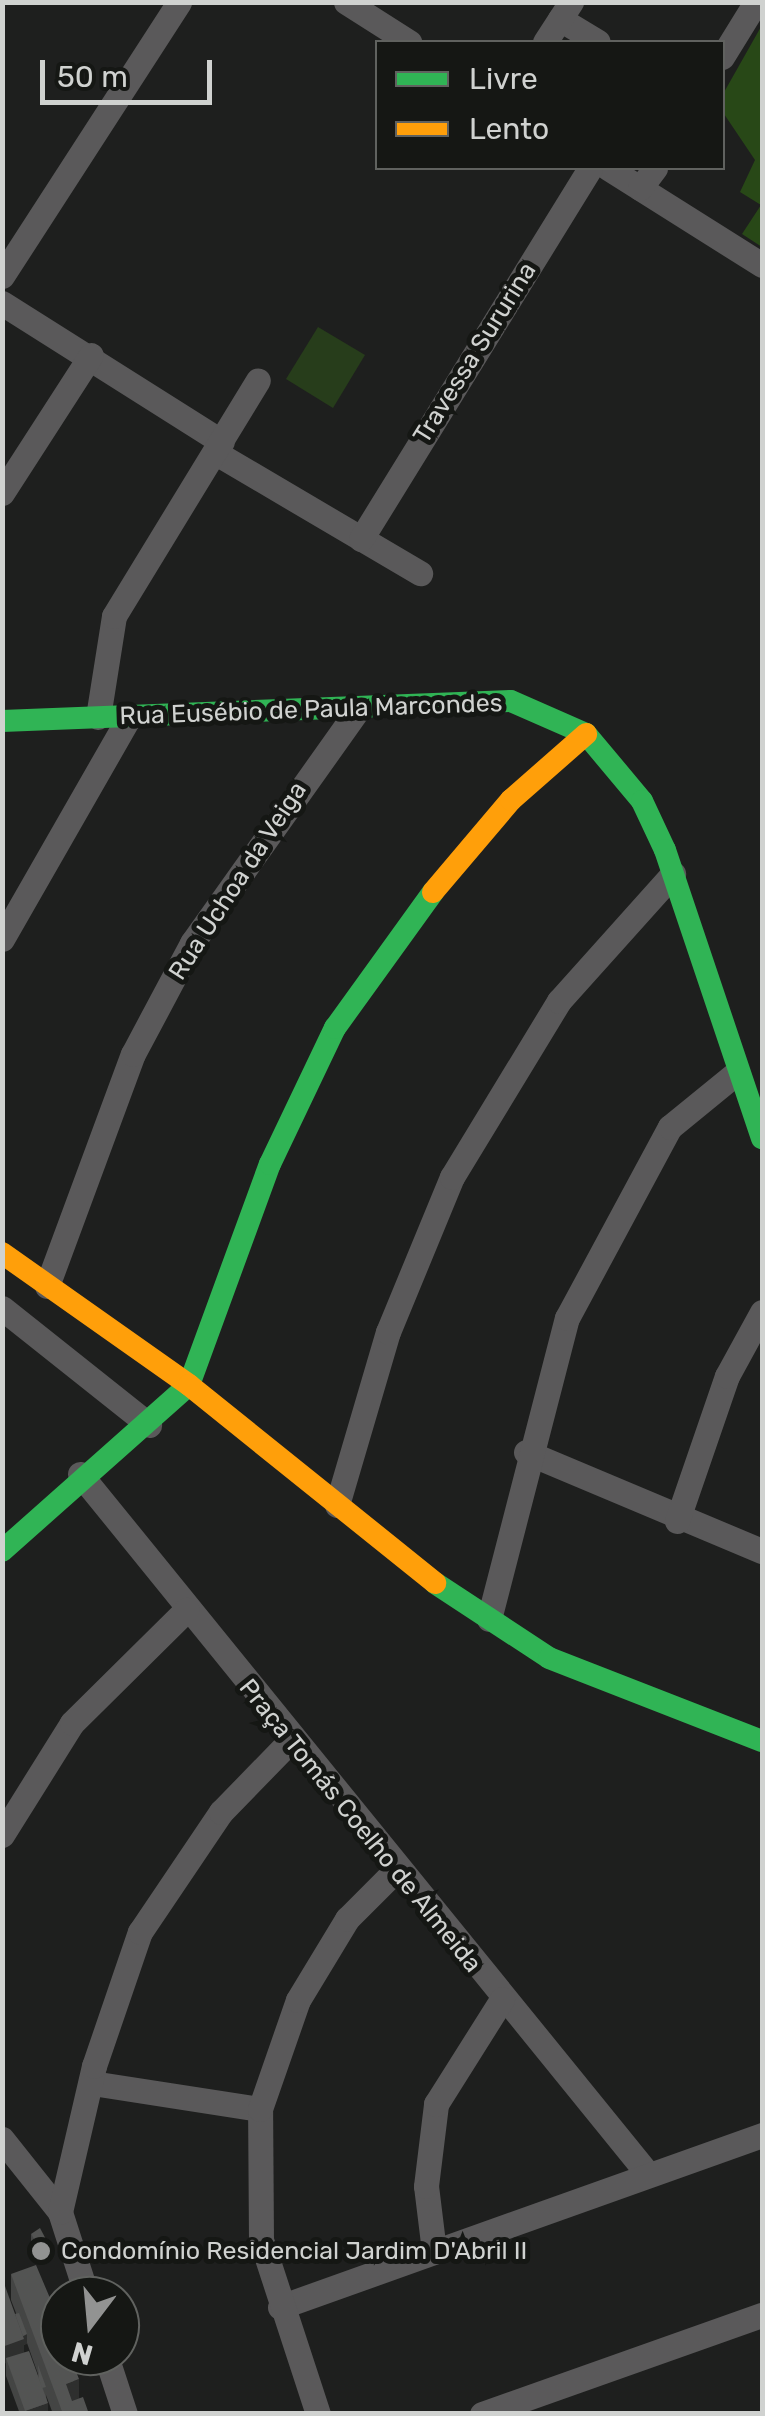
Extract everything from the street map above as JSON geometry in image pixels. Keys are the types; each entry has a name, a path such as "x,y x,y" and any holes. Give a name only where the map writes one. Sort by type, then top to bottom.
{"street":[{"path":"2,276 178,2"},
{"path":"346,2 406,40"},
{"path":"725,53 756,2"},
{"path":"546,40 566,11 596,40"},
{"name":"Travessa Sururina","path":"362,539 589,170"},
{"path":"616,170 647,178 762,265"},
{"path":"2,303 90,355 290,500 420,573"},
{"path":"2,493 90,355"},
{"path":"98,717 114,616 258,380"},
{"name":"Rua Eusébio de Paula Marcondes","path":"2,721 511,701 586,734 642,801 673,874 735,1074 762,1138"},
{"name":"Rua Uchoa da Veiga","path":"48,1286 133,1054 183,958 358,709"},
{"path":"2,939 129,716"},
{"path":"2,1551 80,1474 149,1425 189,1385 270,1164 335,1028 488,828 586,734"},
{"path":"338,1505 388,1332 452,1177 559,1001 673,874"},
{"path":"489,1619 526,1452 566,1318 607,1236 670,1128 735,1074"},
{"path":"2,1252 189,1385 489,1619 666,1711 762,1741"},
{"path":"2,1308 149,1425"},
{"path":"677,1521 727,1376 762,1312"},
{"path":"526,1452 677,1521 762,1551"},
{"name":"Praça Tomás Coelho de Almeida","path":"80,1474 289,1742 647,2173"},
{"path":"2,1835 72,1723 186,1610"},
{"path":"60,2212 121,1978 159,1898 221,1812 289,1742"},
{"path":"318,2414 280,2307 254,2188 260,2109 298,2000 347,1919 395,1871"},
{"path":"434,2251 426,2186 436,2104 502,1999"},
{"path":"92,2083 260,2109"},
{"path":"280,2307 762,2135"},
{"path":"2,2139 60,2212 81,2276"},
{"path":"482,2414 762,2315"},
{"path":"112,2376 124,2414"}],"green space":[{"path":"762,25 762,247 742,234 761,205 740,192 755,160 725,115 725,90"},
{"path":"318,327 365,355 333,408 286,379"}],"building":[{"path":"40,2228 50,2247 42,2252 31,2234"},
{"path":"36,2265 41,2276 40,2352 11,2274"},
{"path":"5,2286 24,2339 2,2347 2,2287"},
{"path":"19,2313 27,2334 23,2336 15,2314"},
{"path":"29,2351 48,2403 25,2411 6,2358"},
{"path":"49,2376 78,2376 79,2379 66,2384 72,2401 83,2397 89,2414 63,2414"}],"traffic: fast":[{"path":"2,721 511,701 586,734 642,801 665,850 762,1138"},
{"path":"2,1551 189,1385 270,1164 335,1028 433,892"},
{"path":"435,1583 549,1658 762,1741"}],"traffic: slow":[{"path":"433,892 511,800 586,734"},
{"path":"2,1253 189,1385 435,1583"}],"place":[{"name":"Condomínio Residencial Jardim D'Abril II","path":"41,2251"}]}
